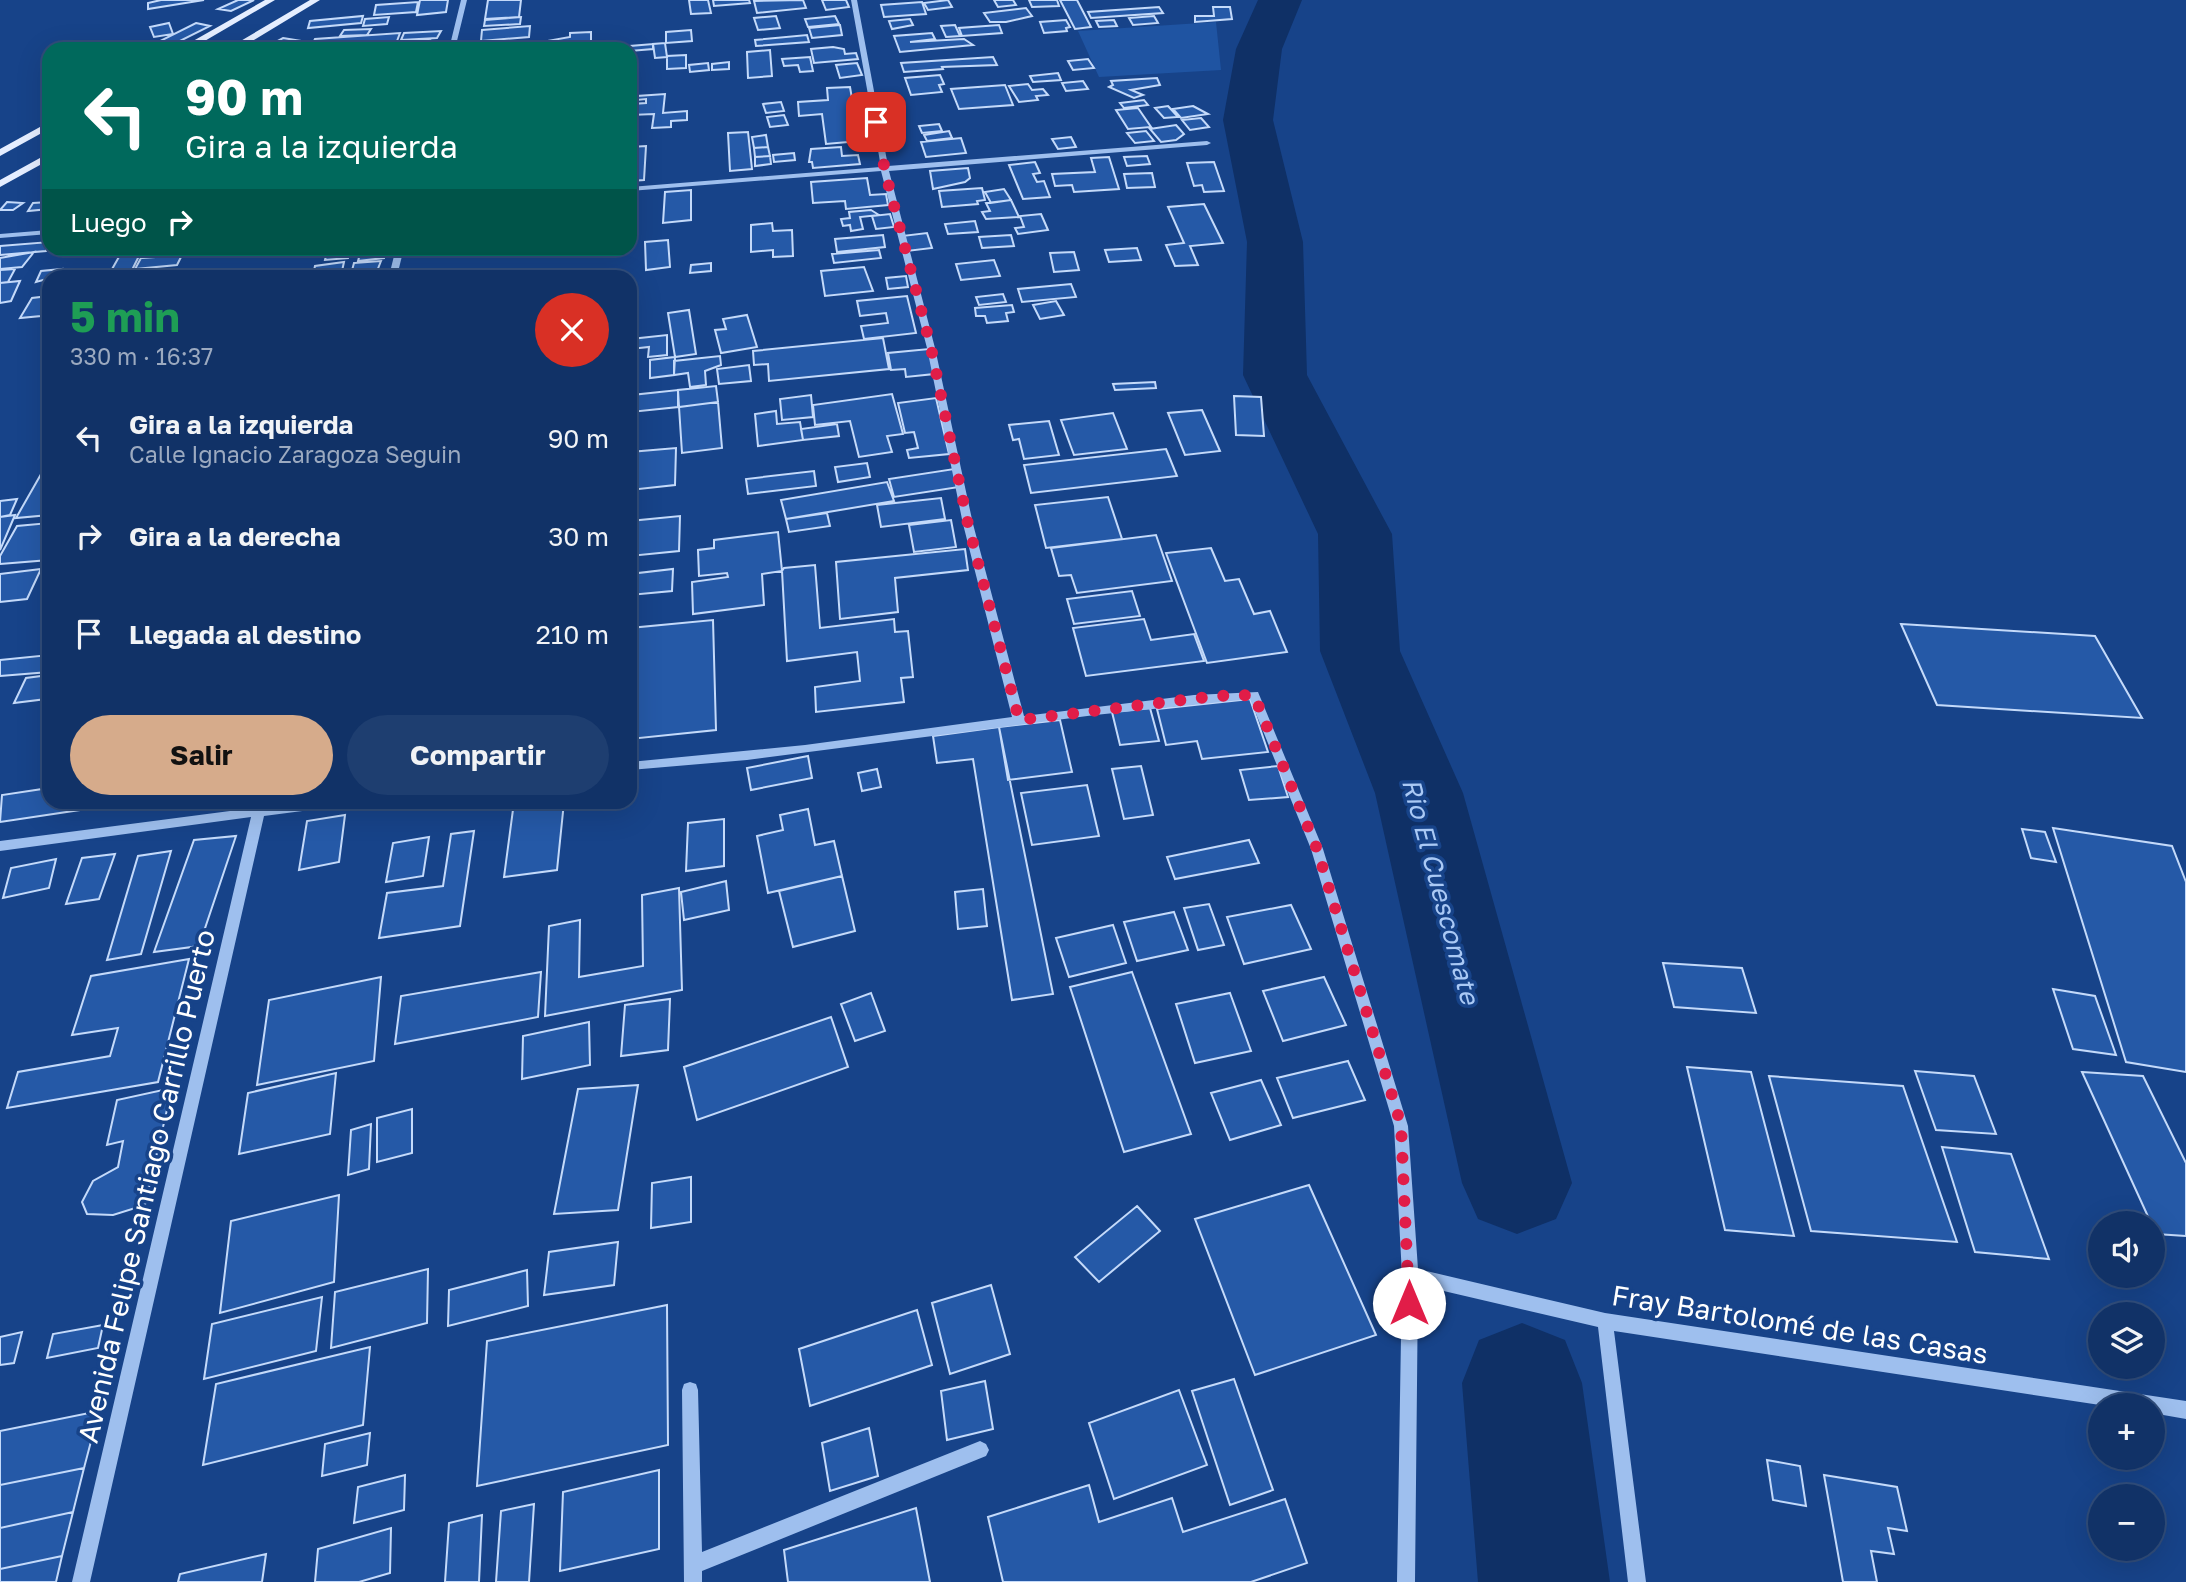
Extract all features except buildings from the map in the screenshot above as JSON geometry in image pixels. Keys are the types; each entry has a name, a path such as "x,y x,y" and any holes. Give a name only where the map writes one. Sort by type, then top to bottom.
{"main road":[{"path":"196,42 271,0"},
{"path":"244,42 316,0"},
{"path":"0,153 42,129"},
{"path":"0,184 42,160"}],"street":[{"path":"454,42 464,0"},
{"path":"854,0 885,171 931,348 968,524 1019,720"},
{"path":"637,189 885,171 1207,143"},
{"path":"0,236 42,233"},
{"path":"637,766 719,761 1019,720 1216,696 1254,695 1317,849 1401,1125 1410,1275 1406,1582"},
{"path":"0,846 240,809"},
{"name":"Avenida Felipe Santiago Carrillo Puerto","path":"81,1582 259,809"},
{"name":"Fray Bartolomé de las Casas","path":"1410,1275 1605,1321 2186,1410"},
{"path":"1605,1321 1637,1582"},
{"path":"690,1390 693,1574 981,1450"}],"shaded area":[{"path":"1216,22 1221,70 1099,77 1078,31"}],"waterway":[{"name":"Rio El Cuescomate","path":"1280,0 1259,49 1248,120 1275,242 1275,375 1355,534 1360,651 1419,793 1517,1183"},
{"name":"Rio El Cuescomate","path":"1522,1383 1544,1582"}],"route":[{"path":"876,122 885,171 931,348 968,524 1019,720 1216,696 1254,695 1317,849 1401,1125 1410,1275 1409,1303"}]}
